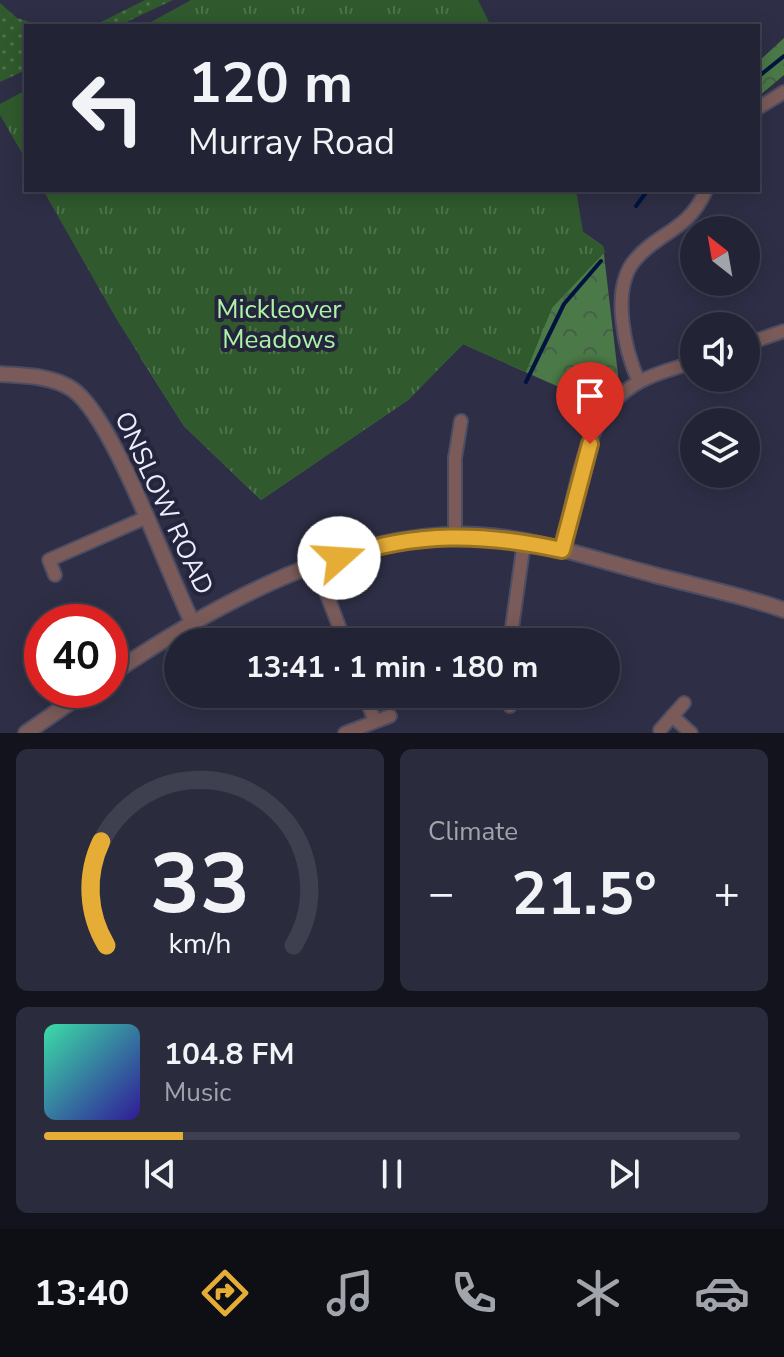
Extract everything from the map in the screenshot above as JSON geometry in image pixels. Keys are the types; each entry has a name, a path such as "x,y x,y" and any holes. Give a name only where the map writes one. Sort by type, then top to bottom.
{"street":[{"path":"760,107 784,92"},
{"path":"639,382 631,363 625,322 623,295 627,275 638,257 690,217 705,192"},
{"path":"760,339 784,331"},
{"path":"562,550 594,433 616,400 639,382 680,367"},
{"name":"ONSLOW ROAD","path":"0,374 53,381 90,404 101,421 193,624"},
{"path":"455,535 456,444 461,421"},
{"path":"441,441 456,444"},
{"path":"55,575 49,560 145,518"},
{"path":"128,664 193,624 253,593 316,566 389,542 455,535 524,542 562,550 784,610"},
{"path":"512,628 524,542"},
{"path":"316,566 340,628"},
{"path":"660,730 684,703"},
{"path":"26,733 62,708"},
{"path":"370,708 375,721"},
{"path":"345,733 390,716"},
{"path":"672,716 691,733"}],"green space":[{"path":"145,0 173,0 122,24 97,24"},
{"path":"191,0 478,0 490,24 148,24"},
{"path":"0,3 17,18 36,24 24,24 24,71 0,82"},
{"path":"784,38 784,75 760,95 760,60"},
{"path":"24,91 24,157 0,115 0,104"},
{"name":"Mickleover Meadows","path":"44,192 576,192 583,232 603,246 605,252 552,308 526,372 463,344 408,400 261,500 184,426 117,320"},
{"path":"583,232 603,246 619,383 601,406 463,344 408,400 261,500 184,426 140,357 160,359"}],"waterway":[{"path":"760,75 784,56"},
{"path":"636,206 646,192"},
{"path":"526,382 564,304 601,261"}],"route":[{"path":"339,558 389,542 433,536 478,535 562,550 590,444"}]}
